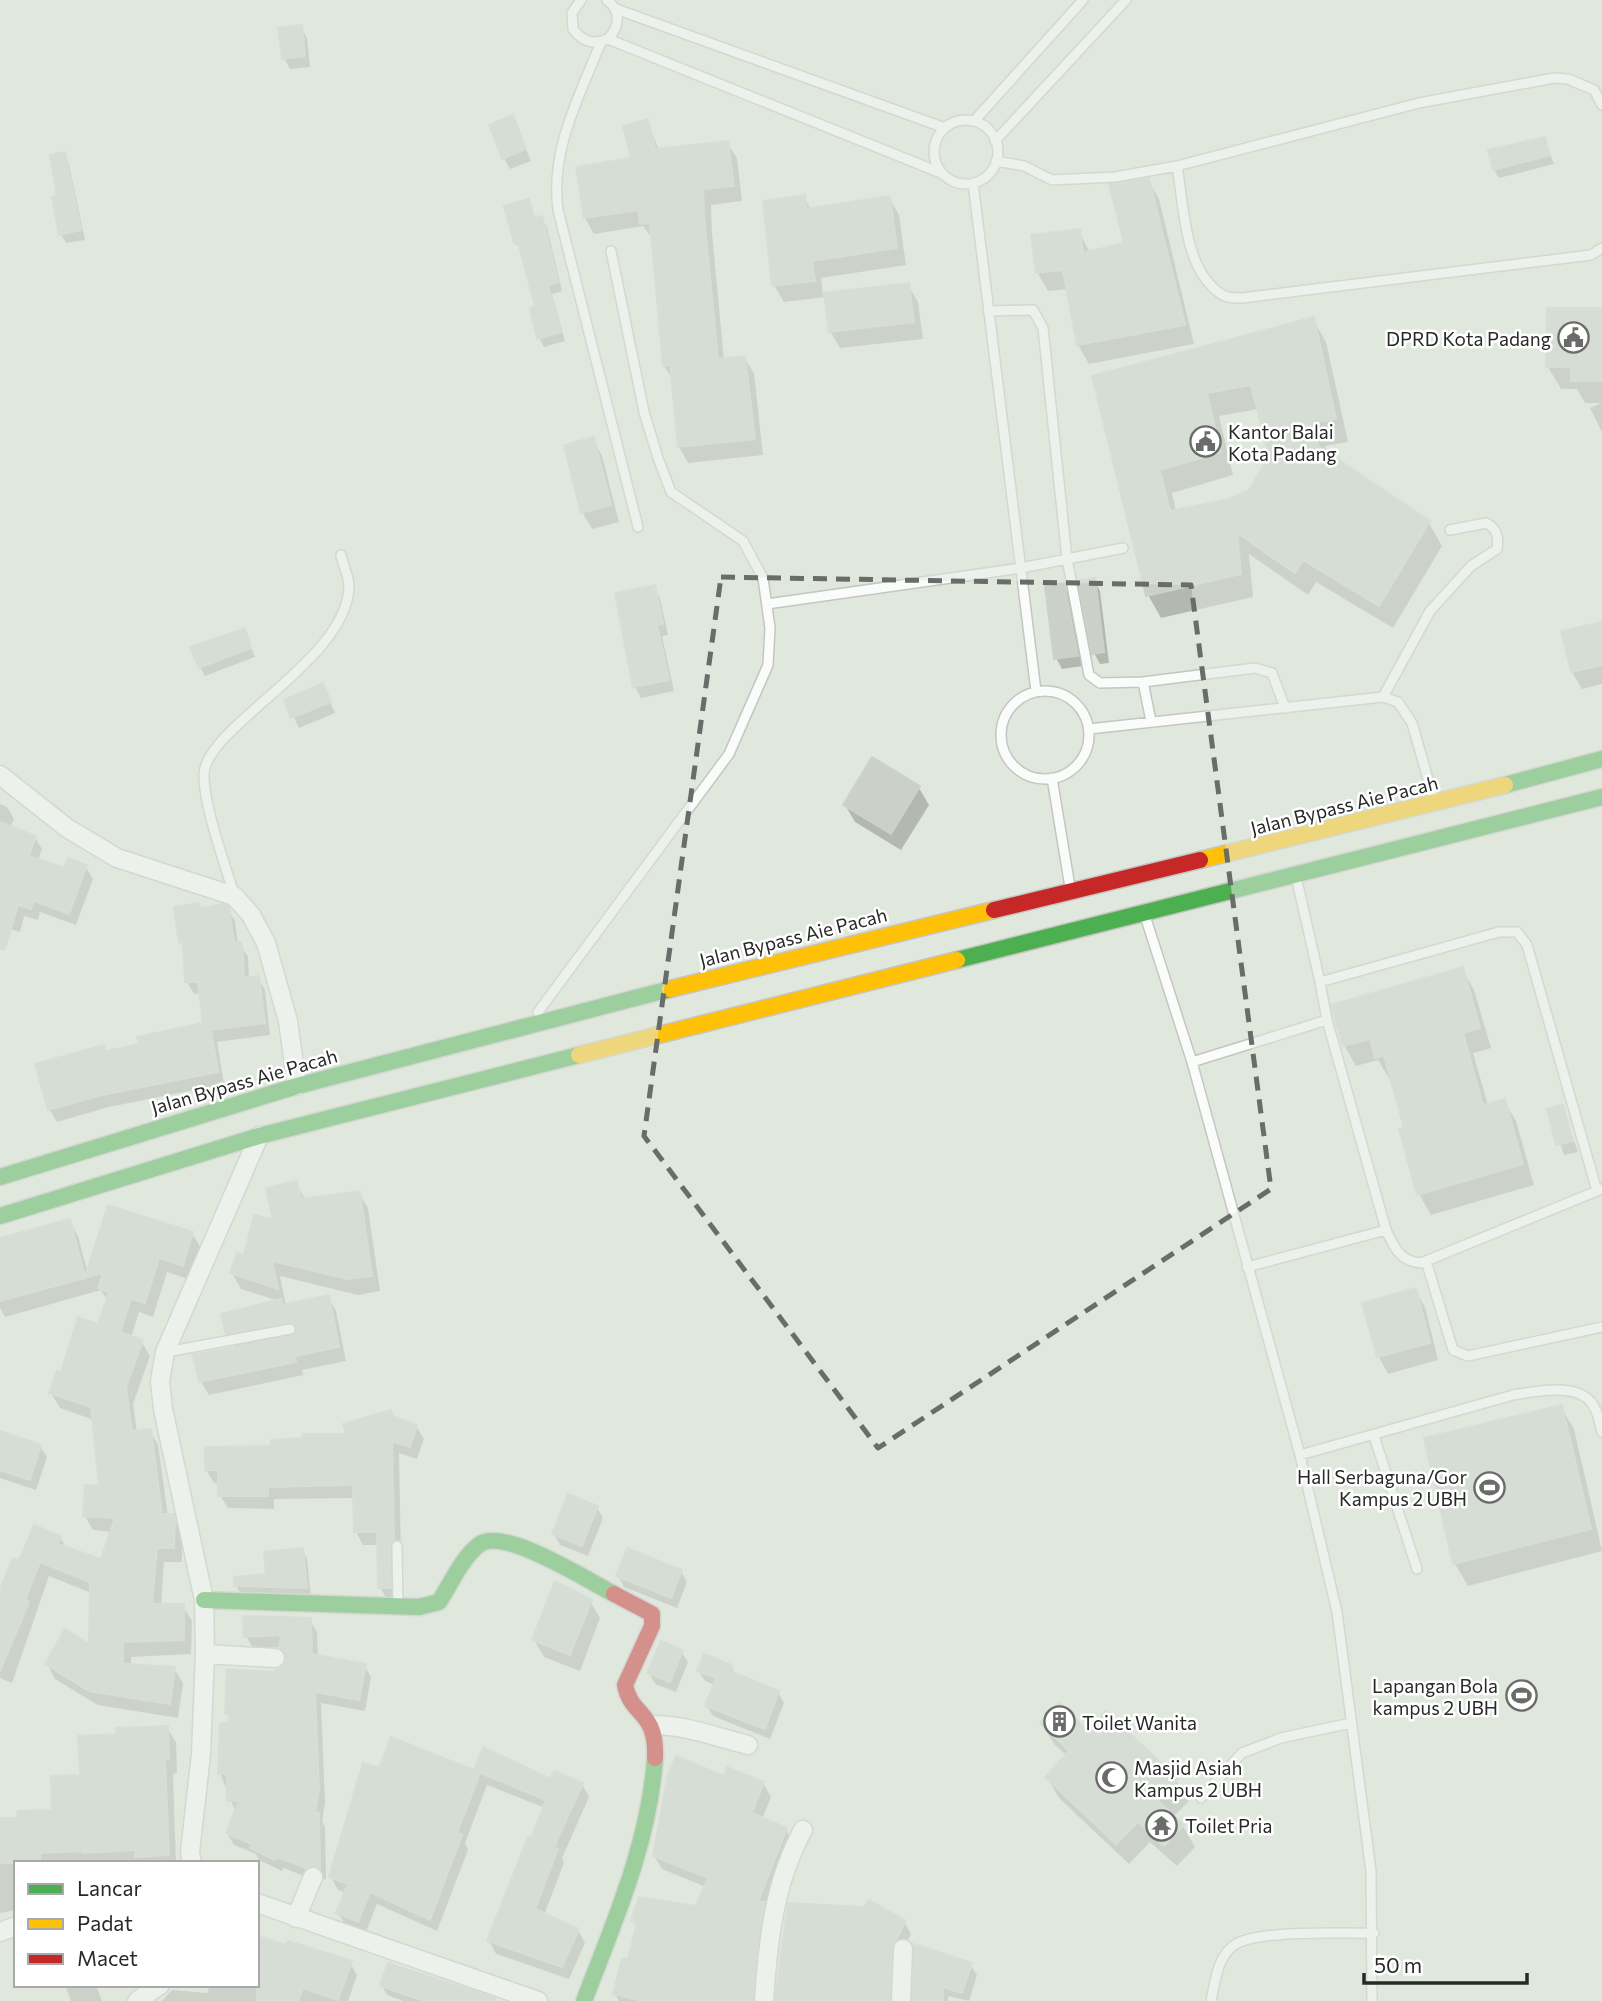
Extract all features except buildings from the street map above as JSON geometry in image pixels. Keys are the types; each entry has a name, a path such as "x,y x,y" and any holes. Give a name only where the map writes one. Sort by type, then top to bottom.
{"main road":[{"name":"Jalan Bypass Aie Pacah","path":"0,1177 35,1186 298,1086 507,1052 529,1025 779,961 1437,810 1602,759"},
{"path":"0,1216 35,1186 259,1136 507,1052 1144,914 1296,876 1443,833 1602,797"},
{"path":"204,1600 398,1608 439,1602 467,1558 481,1543 492,1540 518,1545 652,1614 652,1626 625,1685 625,1693 652,1725 655,1751 649,1810 621,1903 584,2001"}],"street":[{"path":"0,775 67,828 117,858 234,896 251,915 265,943 288,1021 298,1086"},
{"path":"190,1861 205,1654 204,1600 163,1409 160,1381 165,1352 259,1136"},
{"path":"205,1654 275,1658"},
{"path":"652,1725 673,1725 705,1731 748,1745"},
{"path":"764,2001 768,1945 779,1889 788,1857 803,1830"},
{"path":"296,1918 313,1877"},
{"path":"259,1904 538,2001"},
{"path":"901,2001 903,1949"},
{"path":"138,2001 157,1987"}],"lane":[{"path":"581,0 572,13 573,29 584,41 604,40 941,173 958,184 972,183 986,177 996,160 995,141 983,125 964,120 946,128 939,135 933,155 941,173"},
{"path":"607,0 616,9 946,128"},
{"path":"974,121 1083,0"},
{"path":"995,141 1126,0"},
{"path":"616,9 617,25 604,40 559,150 554,183 558,210 638,527"},
{"path":"996,160 1024,166 1052,180 1115,177 1177,166 1419,103 1554,78 1568,79 1598,89 1602,105"},
{"path":"1177,166 1192,250 1209,283 1223,296 1242,298 1578,257 1591,255 1602,248"},
{"path":"972,183 1036,691"},
{"path":"529,1025 729,754 768,665 770,628 763,578 743,541 671,492 644,412 611,251"},
{"path":"988,311 1033,310 1043,328 1067,559 1089,674 1100,683 1143,682 1255,668 1272,673 1285,708"},
{"path":"1382,696 1430,611 1471,566 1497,549 1496,533 1486,523 1450,530"},
{"path":"767,604 1021,568 1123,548"},
{"path":"234,896 213,820 204,773 210,756 220,742 294,675 336,626 349,585 341,555"},
{"path":"1143,682 1151,721"},
{"path":"1036,691 1054,691 1070,698 1083,712 1089,729 1088,746 1080,761 1068,772 1052,778 1035,778 1020,771 1008,758 1002,743 1002,726 1008,710 1020,698 1036,691"},
{"path":"1089,729 1382,696 1398,702 1412,723 1437,810"},
{"path":"1052,778 1071,893"},
{"path":"1296,876 1327,1020 1386,1230 1396,1251 1406,1260 1420,1263 1600,1190 1527,945 1517,932 1499,932 1320,982"},
{"path":"1144,914 1192,1062 1300,1455 1337,1612 1371,1871 1374,1933 1372,2001"},
{"path":"1192,1062 1327,1020"},
{"path":"1247,1267 1386,1230"},
{"path":"1426,1261 1453,1350 1460,1354 1468,1356 1602,1327"},
{"path":"165,1352 290,1329"},
{"path":"1300,1455 1513,1395 1546,1390 1568,1392 1589,1399 1595,1408 1602,1432"},
{"path":"1374,1436 1416,1569"},
{"path":"397,1546 398,1608"},
{"path":"1201,1798 1242,1753 1281,1738 1351,1723"},
{"path":"1211,2001 1219,1965 1231,1947 1250,1936 1374,1933"}],"highlighted area":[{"path":"721,577 1191,585 1271,1189 878,1448 644,1136"}],"traffic: fast":[{"path":"1505,785 1602,759"},
{"path":"957,960 1602,797"},
{"path":"0,1177 297,1086 670,989"},
{"path":"0,1216 259,1136 579,1055"},
{"path":"204,1600 419,1607 439,1602 474,1549 480,1544 492,1541 508,1543 547,1558 614,1594"},
{"path":"584,2001 638,1852 646,1821 655,1758"}],"traffic: slow":[{"path":"1200,860 1505,785"},
{"path":"670,989 994,910"},
{"path":"579,1055 957,960"}],"traffic: jam":[{"path":"994,910 1200,860"},
{"path":"614,1594 652,1614 652,1626 625,1685 632,1703 652,1731 655,1758"}],"place":[{"name":"DPRD Kota Padang","path":"1574,338"},
{"name":"Kantor Balai Kota Padang","path":"1205,442"},
{"name":"Hall Serbaguna/Gor Kampus 2 UBH","path":"1490,1487"},
{"name":"Lapangan Bola kampus 2 UBH","path":"1521,1696"},
{"name":"Toilet Wanita","path":"1059,1722"},
{"name":"Masjid Asiah Kampus 2 UBH","path":"1111,1778"},
{"name":"Toilet Pria","path":"1162,1825"}]}
